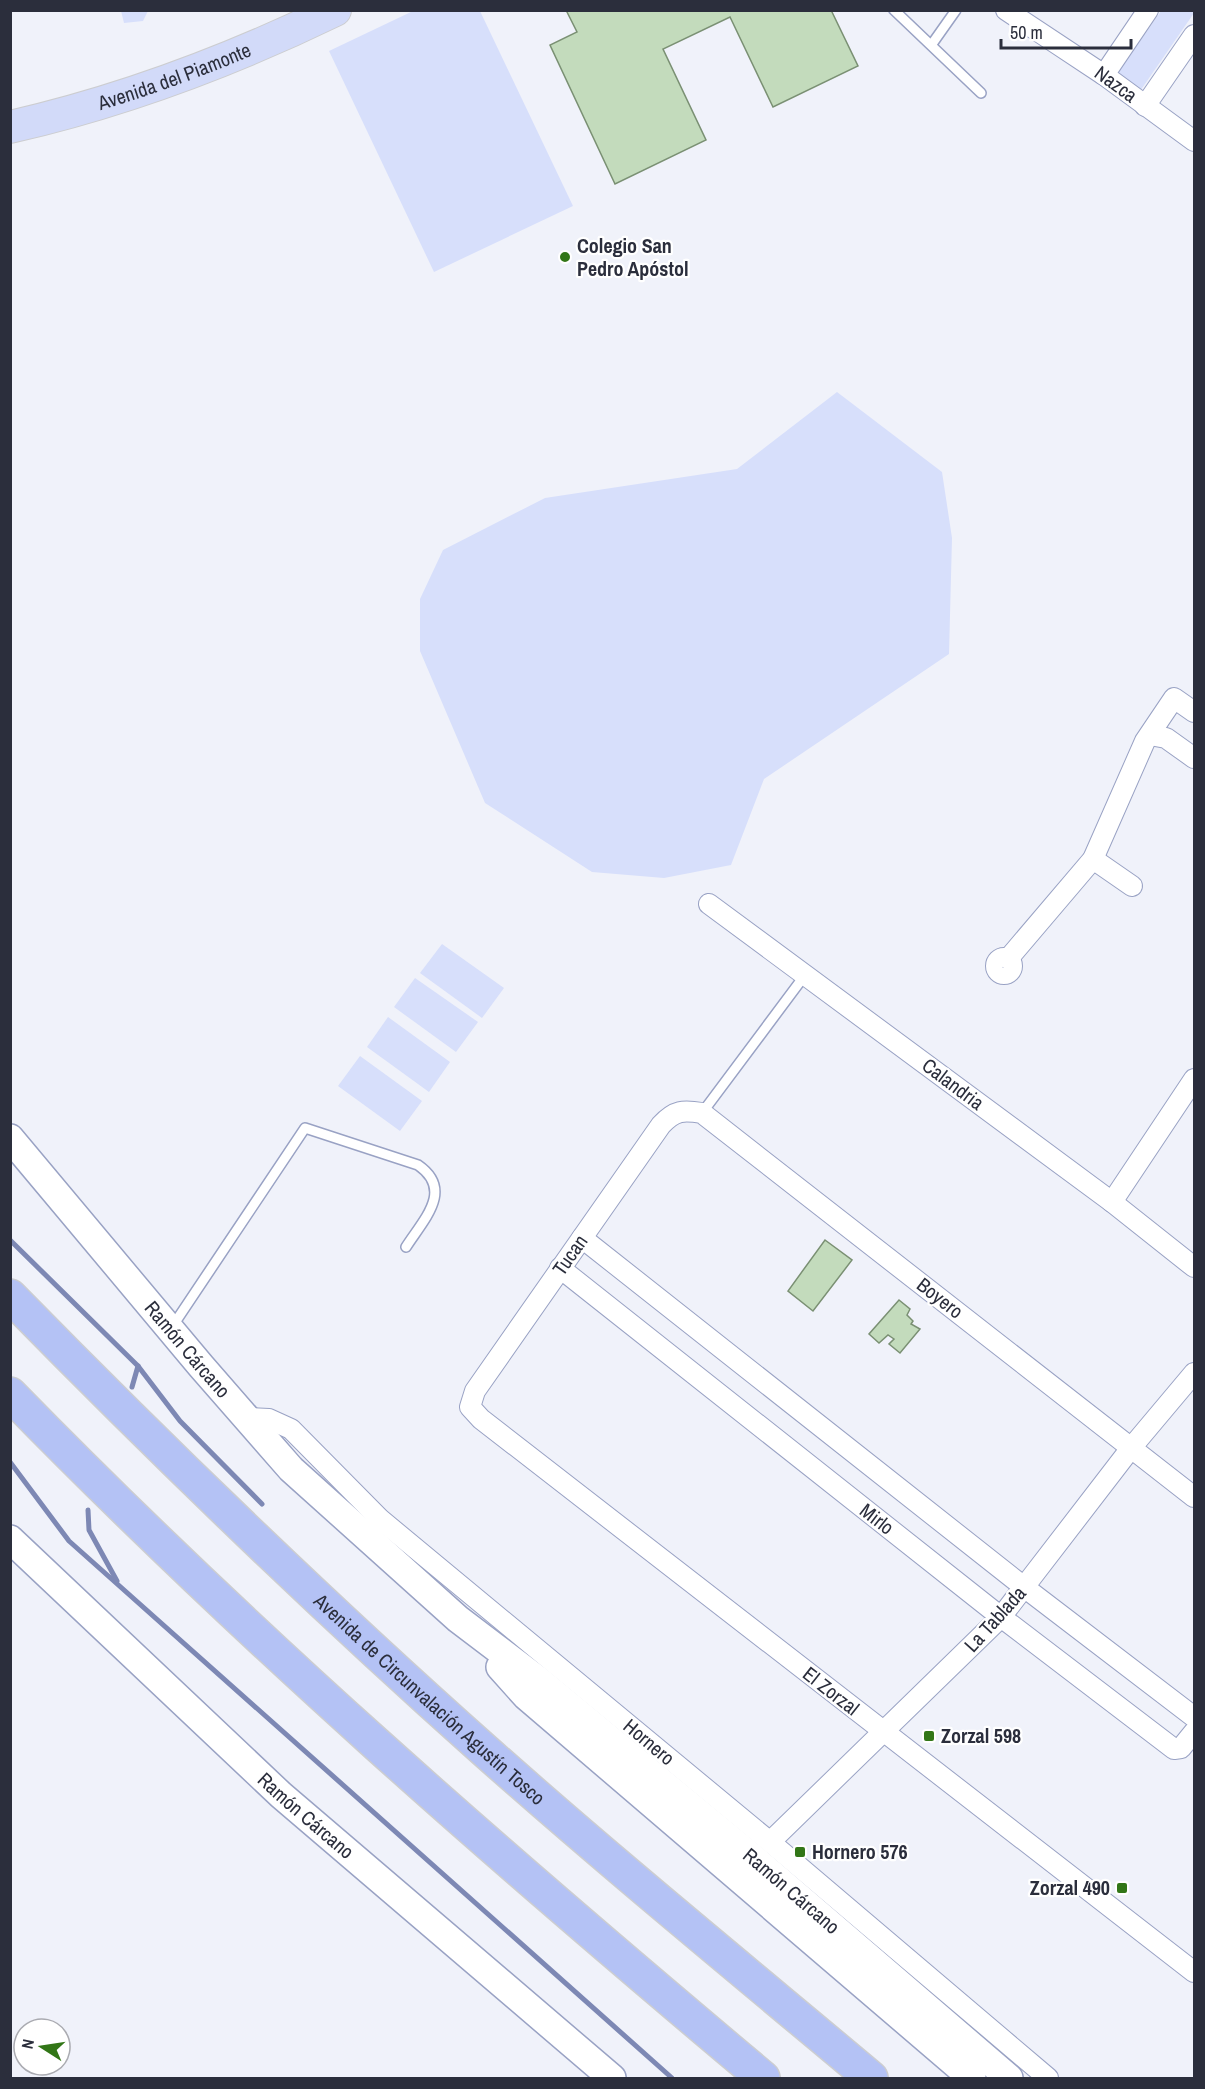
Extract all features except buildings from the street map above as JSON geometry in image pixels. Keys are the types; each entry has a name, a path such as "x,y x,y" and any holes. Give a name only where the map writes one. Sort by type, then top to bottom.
{"highway":[{"name":"Avenida de Circunvalación Agustín Tosco","path":"10,1296 190,1476 352,1630 494,1759 871,2079"},
{"path":"10,1394 214,1595 453,1814 763,2079"}],"main road":[{"name":"Avenida del Piamonte","path":"10,111 73,98 165,69 241,38 297,10"},
{"name":"Avenida del Piamonte","path":"10,128 111,101 210,67 334,10"},
{"name":"Ramón Cárcano","path":"10,1138 246,1418 291,1468 458,1619 537,1679 752,1857 1009,2079"},
{"name":"Ramón Cárcano","path":"10,1539 281,1795 612,2079"},
{"name":"Ramón Cárcano","path":"458,1619 526,1695 972,2079"}],"street":[{"name":"Nazca","path":"1006,10 1104,75 1194,141"},
{"path":"1104,75 1148,10"},
{"path":"1146,106 1194,35"},
{"path":"1008,959 1093,859 1150,735 1174,699 1194,712"},
{"path":"1150,735 1166,738 1194,758"},
{"path":"1093,859 1132,886"},
{"name":"Calandria","path":"709,904 1112,1202 1194,1267"},
{"path":"1112,1202 1194,1079"},
{"name":"Tucan","path":"470,1407 475,1391 661,1125 672,1114 680,1110 702,1113"},
{"name":"Boyero","path":"702,1113 1194,1497"},
{"name":"Mirlo","path":"582,1238 1024,1587 1194,1717"},
{"name":"Mirlo","path":"560,1268 1001,1617 1174,1749 1181,1748 1194,1732"},
{"name":"La Tablada","path":"770,1842 1001,1617 1131,1448 1194,1374"},
{"name":"El Zorzal","path":"470,1407 481,1419 1194,1972"},
{"name":"Hornero","path":"246,1418 269,1419 291,1429 380,1519 770,1842 1048,2079"}],"lane":[{"path":"894,10 981,93"},
{"path":"932,44 956,10"},
{"path":"702,1113 805,975"},
{"path":"171,1329 305,1128 418,1165 432,1175 437,1189 406,1247"}],"shaded area":[{"path":"121,10 148,11 143,21 124,23"},
{"path":"413,11 480,11 573,206 434,272 329,51"},
{"path":"1161,11 1194,11 1194,13 1138,94 1115,77"},
{"path":"837,392 942,472 952,538 949,654 764,779 731,865 664,878 592,872 485,803 420,651 420,599 443,550 545,498 737,469"},
{"path":"442,944 504,988 482,1018 420,973"},
{"path":"415,978 478,1022 456,1052 394,1007"},
{"path":"388,1017 450,1062 429,1092 367,1047"},
{"path":"360,1056 422,1101 400,1131 338,1086"}],"waterway":[{"path":"10,1240 138,1366 180,1421 262,1504"},
{"path":"132,1387 138,1366"},
{"path":"10,1462 69,1541 672,2078"},
{"path":"88,1510 89,1530 117,1581"}],"place":[{"name":"Colegio San Pedro Apóstol","path":"565,257"},
{"name":"Zorzal 598","path":"929,1736"},
{"name":"Hornero 576","path":"800,1852"},
{"name":"Zorzal 490","path":"1122,1888"}]}
